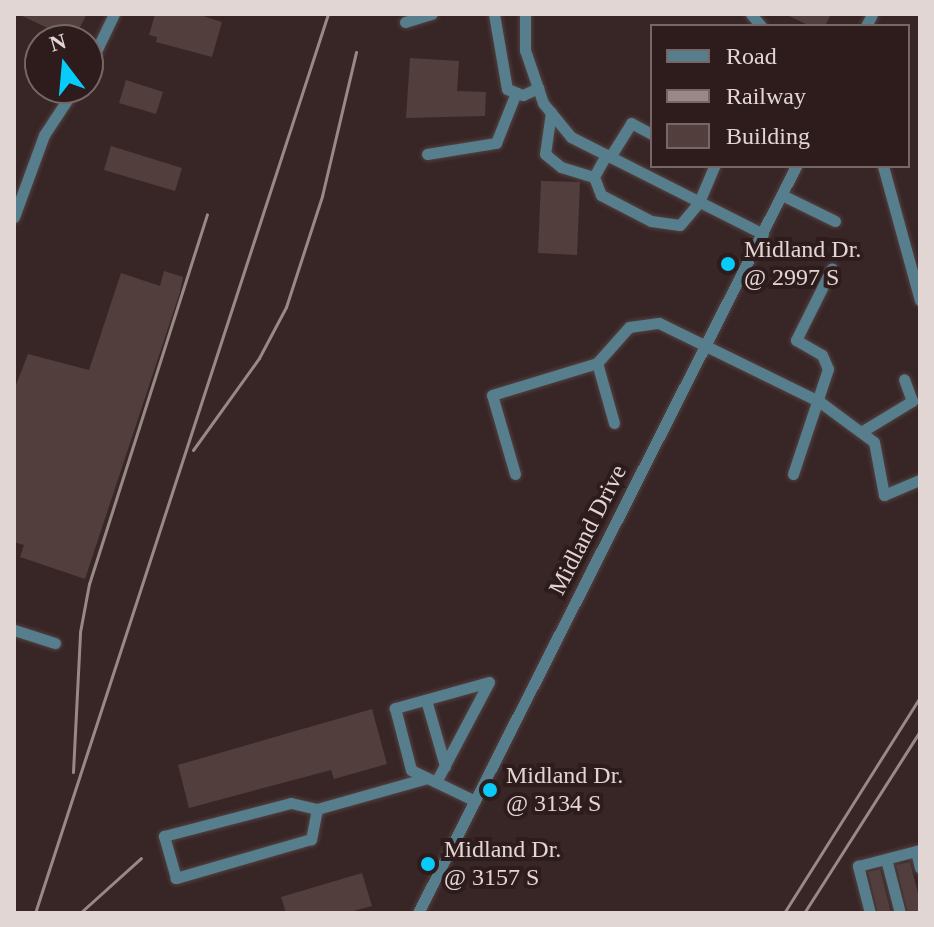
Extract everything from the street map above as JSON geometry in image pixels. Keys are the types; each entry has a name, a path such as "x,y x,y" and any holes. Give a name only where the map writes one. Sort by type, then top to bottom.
{"street":[{"path":"104,35 114,14"},
{"path":"405,22 432,14"},
{"path":"494,14 497,52 507,89 515,95"},
{"path":"525,14 525,50 538,88 551,112 571,137 763,234"},
{"path":"515,95 538,88"},
{"path":"427,154 496,143 515,95"},
{"path":"14,217 20,180 64,104"},
{"path":"551,112 545,154 561,167 594,177"},
{"path":"594,177 631,123 650,133"},
{"path":"594,177 601,195 651,221 680,225 699,202 714,168"},
{"name":"Midland Drive","path":"418,913 795,168"},
{"path":"884,168 920,300"},
{"path":"782,195 835,221"},
{"path":"793,474 820,402 828,369 822,355 796,340 832,268"},
{"path":"515,474 492,395 597,363 615,337 629,327 659,323 708,343 820,402 861,432 874,442 884,495 920,480"},
{"path":"597,363 614,423"},
{"path":"861,432 912,401 904,379"},
{"path":"14,630 55,643"},
{"path":"317,809 311,839 176,878 164,836 291,803 317,809 431,780 445,766 489,682 395,708 411,770 431,780 475,801"},
{"path":"426,700 445,766"},
{"path":"870,913 858,866 918,850 920,868"},
{"path":"886,859 900,913"}],"building":[{"path":"18,14 87,14 82,24 39,24"},
{"path":"155,14 197,14 222,22 212,57 156,42 157,37 149,35"},
{"path":"785,14 831,14 826,24 806,24"},
{"path":"410,58 459,61 457,91 486,92 485,116 406,118"},
{"path":"126,80 163,92 156,114 119,103"},
{"path":"111,146 182,168 175,191 104,170"},
{"path":"541,181 580,182 577,255 538,253"},
{"path":"164,271 183,277 180,292 85,579 20,557 24,545 14,542 14,390 28,354 89,370 121,273 160,286"},
{"path":"372,709 387,764 334,779 331,770 189,808 178,765"},
{"path":"910,862 920,913 908,913 896,865"},
{"path":"880,869 891,913 878,913 868,872"},
{"path":"362,873 372,906 346,913 286,913 281,897"}],"railway":[{"path":"35,913 328,14"},
{"path":"193,450 259,358 286,307 322,196 356,52"},
{"path":"73,772 80,632 89,584 207,214"},
{"path":"784,913 920,697"},
{"path":"804,913 920,731"},
{"path":"80,913 141,858"}],"place":[{"name":"Midland Dr. @ 2997 S","path":"728,264"},
{"name":"Midland Dr. @ 3134 S","path":"490,790"},
{"name":"Midland Dr. @ 3157 S","path":"428,864"}]}
